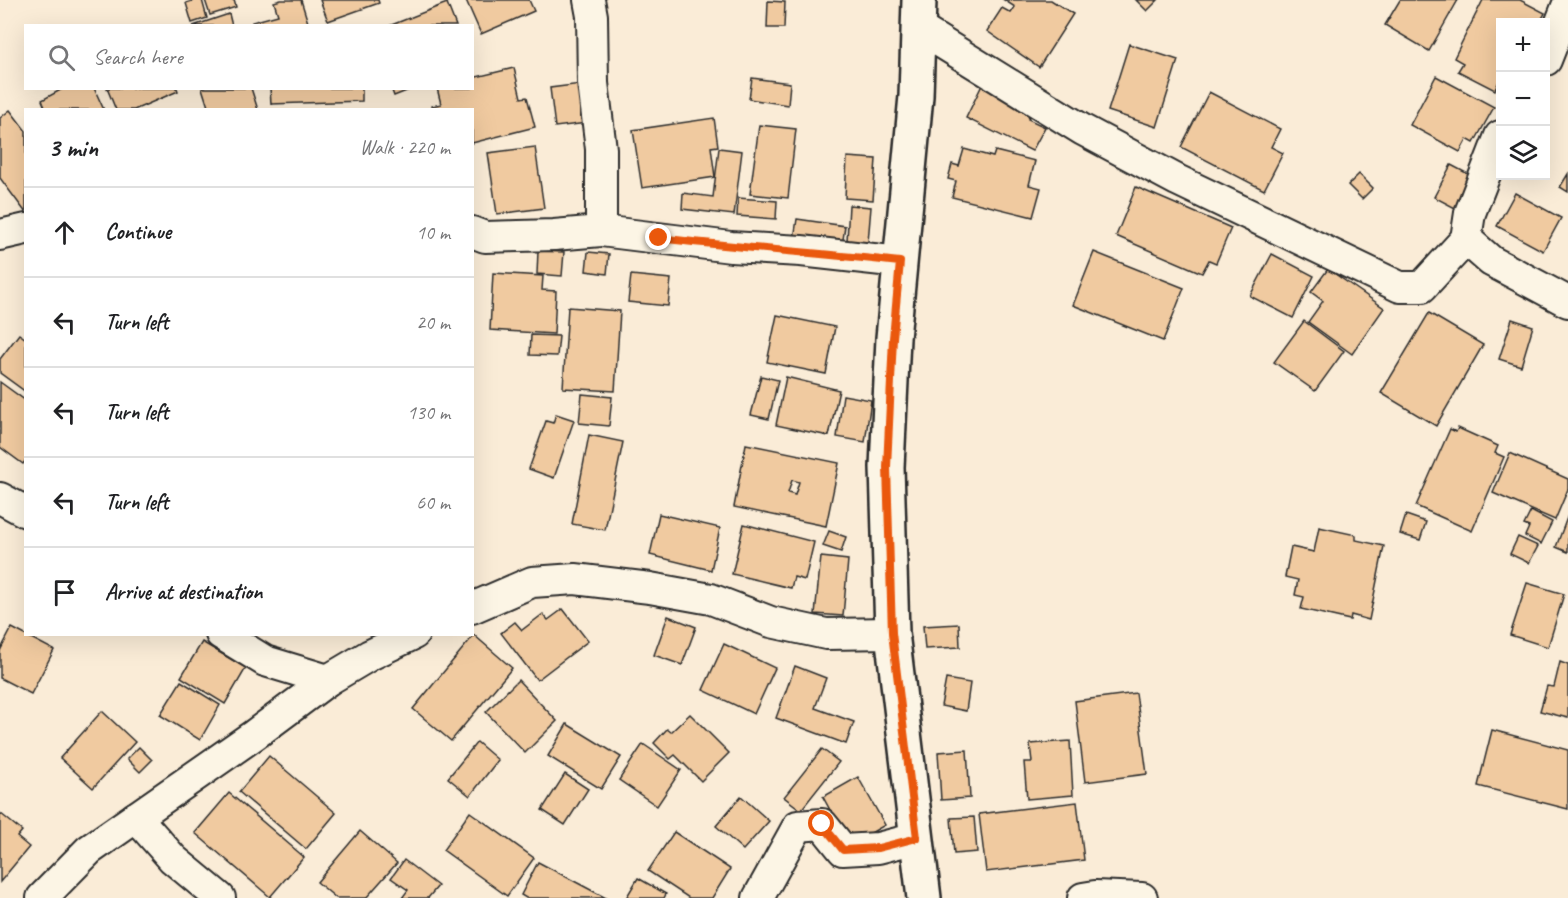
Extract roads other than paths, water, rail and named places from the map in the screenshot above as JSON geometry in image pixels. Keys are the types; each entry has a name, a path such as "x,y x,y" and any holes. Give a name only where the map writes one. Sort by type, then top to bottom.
{"street":[{"path":"589,0 592,16 593,83 601,149 601,231"},
{"path":"1554,59 1568,4"},
{"path":"919,14 1083,130 1177,180 1400,287 1422,287 1466,239 1470,213 1496,146"},
{"path":"919,14 916,96 893,338 887,467 892,633 924,898"},
{"path":"0,235 24,229"},
{"path":"474,233 485,237 601,231 731,247 801,251 900,262"},
{"path":"1466,239 1491,261 1568,302"},
{"path":"474,607 532,582 575,579 650,588 711,599 771,622 826,634 892,633"},
{"path":"224,636 265,661 328,680"},
{"path":"42,898 89,850 254,735 328,680 370,655 410,636"},
{"path":"136,817 173,859 220,898"},
{"path":"758,898 798,826 822,824 843,850 878,848 917,838"},
{"path":"1083,898 1095,896 1142,898"}]}
